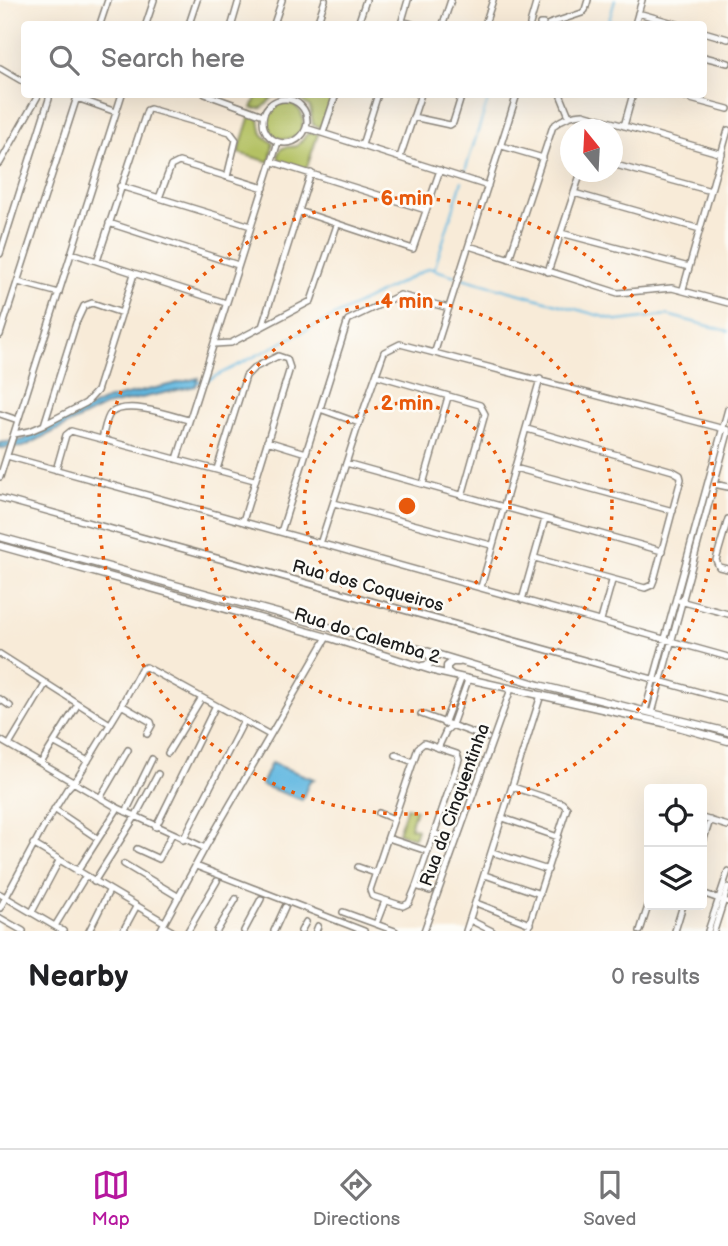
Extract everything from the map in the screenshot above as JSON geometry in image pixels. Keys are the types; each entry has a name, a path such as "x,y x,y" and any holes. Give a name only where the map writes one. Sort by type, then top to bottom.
{"main road":[{"name":"Rua do Calemba 2","path":"0,537 332,628 423,650 539,685 728,732"},
{"name":"Rua do Calemba 2","path":"0,546 327,637 461,679 664,723 728,741"},
{"path":"417,666 431,663 431,658 423,650"},
{"path":"461,662 453,662 447,666 447,671 461,679"}],"street":[{"path":"101,21 108,0"},
{"path":"147,21 153,0"},
{"path":"190,21 197,0"},
{"path":"233,21 239,0"},
{"path":"275,21 282,0"},
{"path":"318,21 325,0"},
{"path":"359,21 366,0"},
{"path":"402,21 408,0"},
{"path":"444,21 452,0"},
{"path":"486,21 493,0"},
{"path":"531,21 537,0"},
{"path":"558,21 582,13 588,0"},
{"path":"636,21 642,0"},
{"path":"638,13 666,21"},
{"path":"707,33 728,39"},
{"path":"707,58 728,63"},
{"path":"0,68 21,80"},
{"path":"0,163 37,98"},
{"path":"0,254 49,98"},
{"path":"0,335 76,98"},
{"path":"82,98 117,112"},
{"path":"0,477 121,98"},
{"path":"216,98 263,115"},
{"path":"286,98 274,102 263,115 265,131 278,142 294,141 306,128 306,113 294,98"},
{"path":"323,133 335,98"},
{"path":"362,145 377,98"},
{"path":"400,157 420,98"},
{"path":"413,117 450,125 460,98"},
{"path":"435,351 516,98"},
{"path":"562,98 569,116"},
{"path":"624,126 632,98"},
{"path":"686,98 728,110"},
{"path":"97,261 145,113 150,109 224,129 234,135 236,146 227,177"},
{"path":"509,259 553,126 569,116 583,114 722,154"},
{"path":"306,128 488,186"},
{"path":"683,289 728,130"},
{"path":"177,458 278,142"},
{"path":"502,146 543,158"},
{"path":"159,198 174,163 179,162 264,188"},
{"path":"273,162 426,210"},
{"path":"623,167 711,191"},
{"path":"299,211 413,249 440,170"},
{"path":"262,327 311,173"},
{"path":"548,272 578,182"},
{"path":"120,186 251,226"},
{"path":"574,193 700,229"},
{"path":"109,223 238,265"},
{"path":"214,344 231,343 311,301 337,225"},
{"path":"561,233 689,267"},
{"path":"470,246 618,293 665,288 683,289 728,303"},
{"path":"72,253 226,303"},
{"path":"12,440 92,398 97,391 134,274"},
{"path":"18,282 59,293"},
{"path":"281,532 348,320 400,295 449,308"},
{"path":"44,425 76,323 85,306 92,303 122,313"},
{"path":"320,544 384,352 395,345 406,343 726,430"},
{"path":"217,469 246,376 254,368 278,356 287,359 290,368 243,521"},
{"path":"376,375 480,405 485,411 462,496"},
{"path":"481,587 540,379"},
{"path":"423,484 448,397"},
{"path":"102,439 109,416 113,412 145,408 188,420"},
{"path":"320,409 359,423"},
{"path":"649,712 726,430 728,409"},
{"path":"0,414 18,420"},
{"path":"527,429 677,472 681,482 650,587 612,581 535,558"},
{"path":"56,470 69,432 254,480"},
{"path":"267,441 306,453"},
{"path":"7,456 728,657"},
{"path":"346,463 662,551"},
{"path":"515,468 673,512"},
{"path":"711,483 728,487"},
{"name":"Rua dos Coqueiros","path":"0,498 728,700"},
{"path":"334,503 491,545"},
{"path":"522,600 545,519"},
{"path":"728,519 716,560 719,567 728,569"},
{"path":"601,620 612,581"},
{"path":"679,601 728,614"},
{"path":"162,926 327,637"},
{"path":"0,654 110,724"},
{"path":"0,908 3,896 33,844 88,761 143,667 270,735"},
{"path":"446,730 444,723 461,679"},
{"path":"438,748 446,730 452,725 461,679"},
{"path":"9,745 46,683"},
{"name":"Rua da Cinquentinha","path":"424,931 512,689"},
{"path":"466,931 541,695"},
{"path":"0,699 10,706"},
{"path":"169,752 201,699"},
{"path":"41,764 78,704"},
{"path":"121,706 152,723 147,734"},
{"path":"156,827 215,707"},
{"path":"421,714 487,738"},
{"path":"183,840 223,758 244,722"},
{"path":"0,740 135,817 205,848"},
{"path":"55,743 88,761"},
{"path":"424,743 438,748 458,757 459,760 416,886 406,905 385,901 370,894 413,762 424,743"},
{"path":"100,798 128,750"},
{"path":"396,755 413,762"},
{"path":"126,812 152,759"},
{"path":"94,882 135,817 158,774"},
{"path":"453,779 471,785"},
{"path":"513,787 565,805 567,809 527,931"},
{"path":"77,872 118,808"},
{"path":"54,809 97,838"},
{"path":"379,813 394,819"},
{"path":"503,818 558,837"},
{"path":"707,819 728,826"},
{"path":"707,829 710,820"},
{"path":"434,833 451,840"},
{"path":"136,849 159,859 172,834"},
{"path":"388,838 427,851"},
{"path":"33,844 172,931"},
{"path":"492,852 548,870"},
{"path":"32,912 59,861"},
{"path":"124,864 179,897"},
{"path":"196,866 365,931"},
{"path":"358,867 375,873"},
{"path":"724,900 728,871"},
{"path":"485,875 540,894"},
{"path":"55,926 85,877"},
{"path":"188,931 217,881"},
{"path":"416,886 430,891"},
{"path":"711,931 728,887"},
{"path":"89,931 109,891"},
{"path":"707,895 724,900"},
{"path":"3,896 63,931"},
{"path":"217,931 236,899"},
{"path":"244,931 261,900"},
{"path":"376,924 385,901"},
{"path":"476,903 530,924"},
{"path":"123,931 136,907"},
{"path":"274,931 285,907"},
{"path":"640,931 647,910"},
{"path":"675,931 681,910"},
{"path":"343,912 395,931"},
{"path":"0,918 23,931"},
{"path":"470,920 492,931"},
{"path":"301,931 306,922"}],"green space":[{"path":"256,98 272,98 262,108 252,108"},
{"path":"323,98 332,101 323,128 313,125 310,107 299,99"},
{"path":"285,103 298,108 303,121 298,134 285,139 272,134 267,121 272,108"},
{"path":"251,112 259,119 263,135 273,143 270,162 238,153"},
{"path":"307,134 318,134 306,170 280,162 278,155 281,149 297,146"},
{"path":"407,807 416,810 410,827 417,829 414,838 398,833"}],"water":[{"path":"198,378 196,386 105,406 23,447 0,448 0,443 23,440 106,400"},
{"path":"271,763 314,779 309,782 302,800 261,785"}],"waterway":[{"path":"609,21 615,0"},
{"path":"464,174 489,98"},
{"path":"434,270 462,181"},
{"path":"198,382 204,382 429,268 455,276"},
{"path":"462,278 619,321 667,315 728,331"}]}
